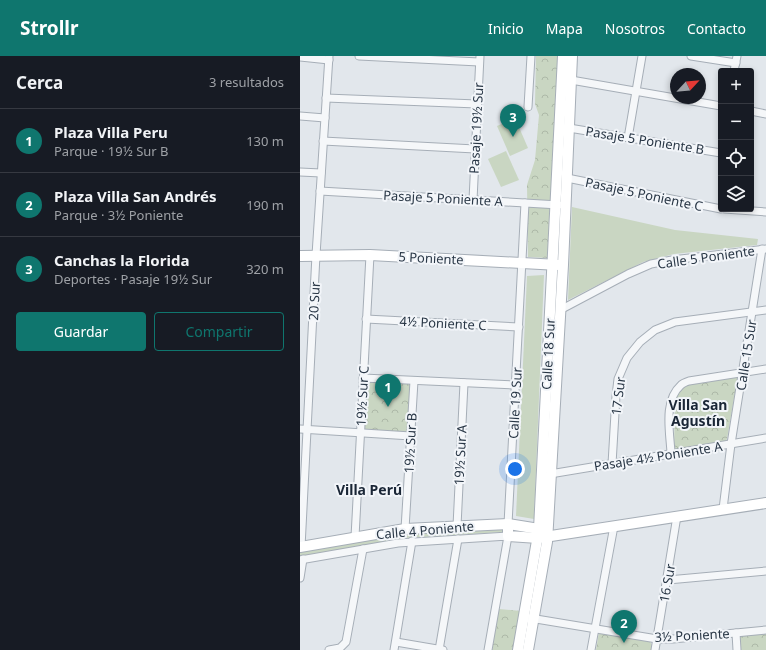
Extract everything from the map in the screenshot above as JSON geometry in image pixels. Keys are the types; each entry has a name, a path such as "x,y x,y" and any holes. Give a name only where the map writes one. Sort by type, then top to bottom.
{"main road":[{"name":"Calle 18 Sur","path":"518,650 528,618 550,474 560,310 554,204 563,56"},
{"name":"Calle 18 Sur","path":"541,535 558,265 567,178 572,56"},
{"name":"5 Poniente","path":"300,256 370,255 558,265"},
{"name":"Calle 4 Poniente","path":"508,536 541,535 614,526 766,503"},
{"name":"Calle 4 Poniente","path":"300,547 405,529 456,526 508,524 541,535"},
{"name":"Calle 19 Sur","path":"508,524 508,536"},
{"name":"Calle 18 Sur","path":"528,618 528,650"}],"street":[{"path":"359,56 479,59"},
{"path":"528,107 531,56"},
{"path":"628,138 642,56"},
{"path":"691,56 735,63"},
{"path":"300,58 329,58"},
{"name":"20 Sur","path":"300,547 304,430 329,58"},
{"name":"Pasaje 19½ Sur","path":"473,200 479,59"},
{"path":"571,80 718,105"},
{"path":"326,98 477,104"},
{"path":"754,112 766,114"},
{"path":"300,116 325,118"},
{"name":"Pasaje 5 Poniente B","path":"569,128 718,152"},
{"path":"323,141 475,149"},
{"path":"300,172 321,173"},
{"name":"Pasaje 5 Poniente C","path":"567,178 718,208"},
{"name":"Pasaje 5 Poniente A","path":"320,191 565,205"},
{"name":"Calle 19 Sur","path":"508,524 525,203"},
{"name":"Pasaje 5 Poniente C","path":"754,211 766,212"},
{"name":"Calle 5 Poniente","path":"560,310 628,274 651,264 672,260 764,249"},
{"name":"Calle 15 Sur","path":"723,509 743,373 764,249"},
{"name":"19½ Sur C","path":"355,537 370,255"},
{"path":"753,312 766,310"},
{"name":"17 Sur","path":"612,464 618,379 627,358 635,347 645,337 661,326 675,322 753,312"},
{"name":"4½ Poniente C","path":"366,319 519,327"},
{"path":"671,453 669,420 671,399 681,385 689,381 766,369"},
{"path":"363,378 516,385"},
{"name":"19½ Sur B","path":"405,529 414,381"},
{"name":"19½ Sur A","path":"456,526 464,383"},
{"path":"304,430 411,436"},
{"name":"Pasaje 4½ Poniente A","path":"550,474 766,438"},
{"name":"16 Sur","path":"655,650 668,580 677,516"},
{"path":"592,650 614,526"},
{"name":"Calle 19 Sur","path":"488,650 508,536"},
{"name":"Calle 4 Poniente","path":"302,560 412,541 508,536"},
{"path":"396,642 440,650 458,539"},
{"path":"394,650 412,541"},
{"path":"329,650 340,648 346,642 362,549"},
{"path":"300,578 302,560"},
{"path":"668,580 766,571"},
{"name":"3½ Poniente","path":"528,618 657,639 673,639 766,630"},
{"path":"736,633 737,650"}],"green space":[{"path":"536,56 558,56 548,258 528,257 527,185 535,160 539,115 535,104"},
{"path":"515,118 528,148 510,156 497,126"},
{"path":"506,151 519,180 501,187 488,159"},
{"path":"572,207 675,230 758,239 757,245 674,254 643,262 568,300"},
{"path":"544,275 534,519 516,516 527,276"},
{"path":"738,375 727,439 725,443 674,451 675,396 687,384"},
{"path":"366,380 414,382 411,435 363,432"},
{"path":"504,528 503,532 405,538 300,557 300,552 406,532"},
{"path":"499,609 521,611 514,650 492,650"},
{"path":"599,632 649,640 652,645 651,650 596,650"},
{"path":"766,633 766,650 740,650 740,636"}],"place":[{"name":"Canchas la Florida","path":"513,137"},
{"name":"Plaza Villa Peru","path":"388,407"},
{"name":"Plaza Villa San Andrés","path":"624,643"}],"district":[{"name":"Villa San Agustín","path":"698,414"},
{"name":"Villa Perú","path":"369,490"}]}
